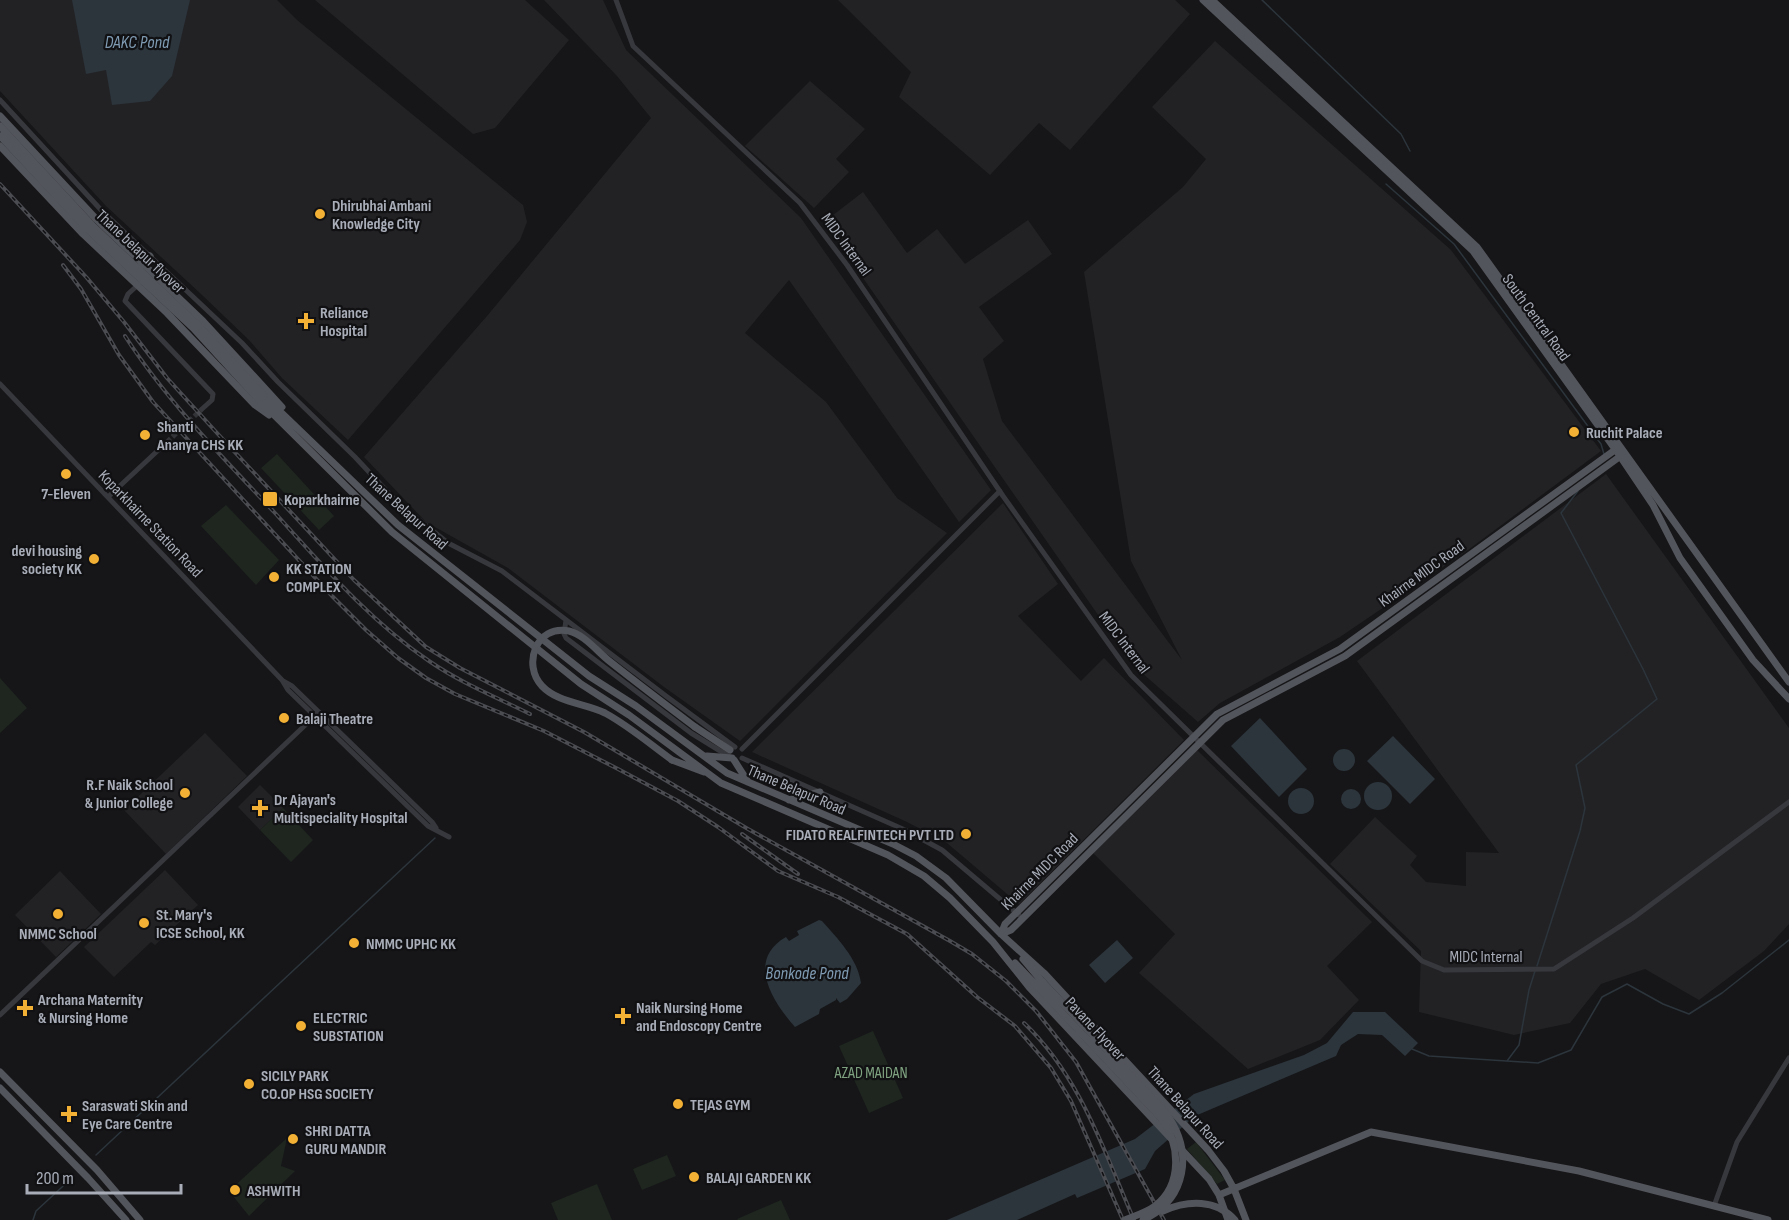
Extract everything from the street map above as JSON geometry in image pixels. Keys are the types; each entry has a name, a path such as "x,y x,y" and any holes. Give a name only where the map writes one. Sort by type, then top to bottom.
{"main road":[{"name":"South Central Road","path":"1203,0 1473,251 1789,682"},
{"name":"South Central Road","path":"1212,0 1478,247 1621,451 1653,505 1680,558 1753,660 1789,699"},
{"path":"0,116 97,220 203,321 269,392 292,421"},
{"name":"Thane belapur flyover","path":"0,126 92,225 197,324 262,398"},
{"name":"Thane belapur flyover","path":"0,136 87,229 262,398"},
{"path":"0,146 82,234 189,334 255,405 286,427"},
{"path":"130,279 150,256"},
{"path":"262,398 292,421"},
{"path":"262,398 286,427"},
{"name":"Thane Belapur Road","path":"292,421 398,525 589,676 636,706 727,773 893,844 916,856 946,878 1001,934 1044,973 1187,1126 1224,1171 1246,1220"},
{"name":"Thane Belapur Road","path":"286,427 401,540 581,684 628,715 721,783 888,855 938,886 993,942 1029,987 1209,1179 1219,1196 1228,1220"},
{"name":"Khairne MIDC Road","path":"1001,934 1005,924 1217,714 1340,649 1621,451"},
{"name":"Khairne MIDC Road","path":"1001,934 1011,930 1223,720 1345,656 1621,451"},
{"path":"712,775 672,760 603,712 560,698 545,689 537,679 532,666 538,644 551,632 569,631 578,634 609,661 695,727 734,753 748,782"},
{"path":"704,756 734,753"},
{"path":"789,800 820,792"},
{"name":"Pavane Flyover","path":"1001,934 1037,980 1161,1118 1172,1134 1176,1163 1171,1185 1154,1207 1125,1220"},
{"name":"Pavane Flyover","path":"993,942 1037,980 1166,1113 1178,1131 1183,1152 1181,1176 1169,1201 1158,1213"},
{"path":"0,1072 141,1218"},
{"path":"0,1088 126,1220"},
{"path":"1219,1196 1371,1132 1579,1171 1768,1220"},
{"path":"1143,1220 1181,1204 1202,1203 1223,1210 1235,1220"}],"street":[{"name":"MIDC Internal","path":"616,0 633,46 800,203 847,265 1000,491 1131,675 1422,961 1444,970 1554,969 1633,918 1789,802"},
{"path":"0,100 102,211 234,336 398,503 430,530 448,543 502,571 734,753 738,760 742,758 820,792 905,830 942,850 1023,918"},
{"path":"157,262 125,300 213,394 212,400 202,409"},
{"name":"Koparkhairne Station Road","path":"0,384 282,680 288,690 317,714 428,826 449,837"},
{"path":"108,497 167,442"},
{"path":"734,753 1000,491"},
{"path":"566,620 564,634 566,638 691,733 734,753"},
{"path":"0,1016 317,714"},
{"path":"1714,1206 1737,1142 1789,1058"}],"shaded area":[{"name":"Dhirubhai Ambani Knowledge City","path":"0,0 277,0 297,20 523,205 527,222 520,240 348,440 282,378 249,340 106,206 0,91"},
{"path":"315,0 525,0 569,40 495,128 473,134"},
{"path":"544,0 603,0 626,50 801,218 991,490 959,522 789,280 745,333 826,402 897,498 947,533 740,741 664,687 508,568 426,522 364,457 487,316 651,118 617,76"},
{"path":"838,0 1175,0 1190,14 1070,150 1039,123 990,175 899,97 911,72"},
{"path":"1215,41 1451,250 1601,451 1468,550 1340,637 1220,703 1198,722 1133,665 824,222 863,192 907,253 937,229 965,264 1028,220 1052,254 979,307 1004,341 983,359 1002,421 1182,660 1131,561 1084,272 1183,187 1206,159 1152,107"},
{"path":"810,81 865,129 836,159 849,172 814,208 745,146"},
{"path":"1606,474 1789,728 1789,924 1764,951 1699,1000 1645,969 1601,984 1570,1023 1514,1035 1419,1012 1421,951 1330,864 1375,817 1417,856 1410,865 1426,882 1466,886 1466,852 1499,853 1357,661"},
{"path":"1003,503 1058,584 1018,616 1081,681 1104,658 1184,740 1019,904 947,843 907,822 752,752"},
{"name":"R.F Naik School & Junior College","path":"205,733 247,776 166,854 124,810"},
{"path":"1197,750 1372,922 1327,966 1359,1000 1320,1040 1248,1069 1139,973 1175,934 1092,852"},
{"name":"Dr Ajayan's Multispeciality Hospital","path":"260,785 283,808 260,830 238,807"},
{"name":"St. Mary's ICSE School, KK","path":"165,870 198,905 155,945 151,942 114,977 84,947"},
{"name":"NMMC School","path":"60,871 101,914 56,957 15,915"}],"green space":[{"path":"277,454 334,516 319,530 261,468"},
{"path":"226,505 279,560 256,585 201,526"},
{"path":"0,678 27,708 0,733"},
{"path":"283,808 313,840 291,862 260,830"},
{"name":"AZAD MAIDAN","path":"873,1031 903,1098 869,1113 839,1046"},
{"path":"287,1138 281,1166 295,1171 249,1216 229,1191"},
{"path":"1196,1142 1225,1180 1217,1184 1187,1149"},
{"path":"667,1155 676,1176 642,1190 633,1169"},
{"path":"597,1184 612,1220 558,1220 551,1203"},
{"path":"781,1200 790,1220 737,1219"}],"water":[{"name":"DAKC Pond","path":"72,0 190,0 172,76 150,101 112,105 106,70 86,74"},
{"path":"1260,718 1307,769 1279,797 1231,746"},
{"path":"1393,736 1435,779 1410,804 1367,761"},
{"path":"1344,749 1352,752 1355,760 1352,768 1344,771 1336,768 1333,760 1336,752"},
{"path":"1378,782 1388,786 1392,796 1388,806 1378,810 1368,806 1364,796 1368,786"},
{"path":"1301,788 1310,792 1314,801 1310,810 1301,814 1292,810 1288,801 1292,792"},
{"path":"1351,789 1358,792 1361,799 1358,806 1351,809 1344,806 1341,799 1344,792"},
{"name":"Bonkode Pond","path":"819,920 846,949 856,966 861,983 847,999 840,1003 836,998 820,1009 819,1014 795,1027 771,993 765,969 767,957 774,946 786,937 789,941 799,935 797,931"},
{"path":"1117,940 1133,958 1105,983 1089,965"},
{"path":"1353,1012 1385,1012 1418,1043 1405,1056 1382,1035 1358,1034 1341,1045 1336,1056 1195,1116 1155,1151 1145,1169 1077,1198 1075,1194 1017,1220 947,1220 1135,1139 1194,1094 1304,1055 1327,1043"}],"waterway":[{"path":"1262,0 1401,134 1410,151"},
{"path":"1386,184 1454,244 1601,444 1604,454"},
{"path":"1537,966 1580,831 1585,808 1576,765 1657,699 1561,513 1578,491"},
{"path":"96,1155 435,838"},
{"path":"1412,1049 1429,1056 1538,1063 1571,1050 1602,997 1627,984 1663,1004 1689,1014 1722,993 1789,940"},
{"path":"1507,1061 1519,1045 1529,990 1535,971"},
{"path":"33,1220 36,1211 74,1176"}],"tunnel":[{"path":"167,442 202,409"}],"railway":[{"path":"0,184 87,278 167,378 217,433 354,580 426,647 460,668 584,732 748,829 950,941 972,954 1006,981 1036,1011 1076,1062 1164,1220"},
{"path":"63,265 81,289 119,355 153,402 332,596 398,658 426,678 455,694 544,731 678,801 778,871 838,897 907,934 977,997 1015,1026 1051,1068 1071,1101 1123,1220"},
{"path":"125,336 141,360 196,428 329,573 367,611 407,645 441,669 530,714"},
{"path":"742,834 798,874"},
{"path":"1024,1023 1044,1044 1076,1090 1101,1141 1134,1220"}],"place":[{"name":"Dhirubhai Ambani Knowledge City","path":"320,214"},
{"name":"Reliance Hospital","path":"306,321"},
{"name":"Ruchit Palace","path":"1574,432"},
{"name":"Shanti Ananya CHS KK","path":"145,435"},
{"name":"7-Eleven","path":"66,474"},
{"name":"Koparkhairne","path":"270,499"},
{"name":"devi housing society KK","path":"94,559"},
{"name":"KK STATION COMPLEX","path":"274,577"},
{"name":"Balaji Theatre","path":"284,718"},
{"name":"R.F Naik School & Junior College","path":"185,793"},
{"name":"Dr Ajayan's Multispeciality Hospital","path":"260,808"},
{"name":"FIDATO REALFINTECH PVT LTD","path":"966,834"},
{"name":"NMMC School","path":"58,914"},
{"name":"St. Mary's ICSE School, KK","path":"144,923"},
{"name":"NMMC UPHC KK","path":"354,943"},
{"name":"Archana Maternity & Nursing Home","path":"25,1008"},
{"name":"Naik Nursing Home and Endoscopy Centre","path":"623,1016"},
{"name":"ELECTRIC SUBSTATION","path":"301,1026"},
{"name":"SICILY PARK CO.OP HSG SOCIETY","path":"249,1084"},
{"name":"TEJAS GYM","path":"678,1104"},
{"name":"Saraswati Skin and Eye Care Centre","path":"69,1114"},
{"name":"SHRI DATTA GURU MANDIR","path":"293,1139"},
{"name":"BALAJI GARDEN KK","path":"694,1177"},
{"name":"ASHWITH","path":"235,1190"}]}
